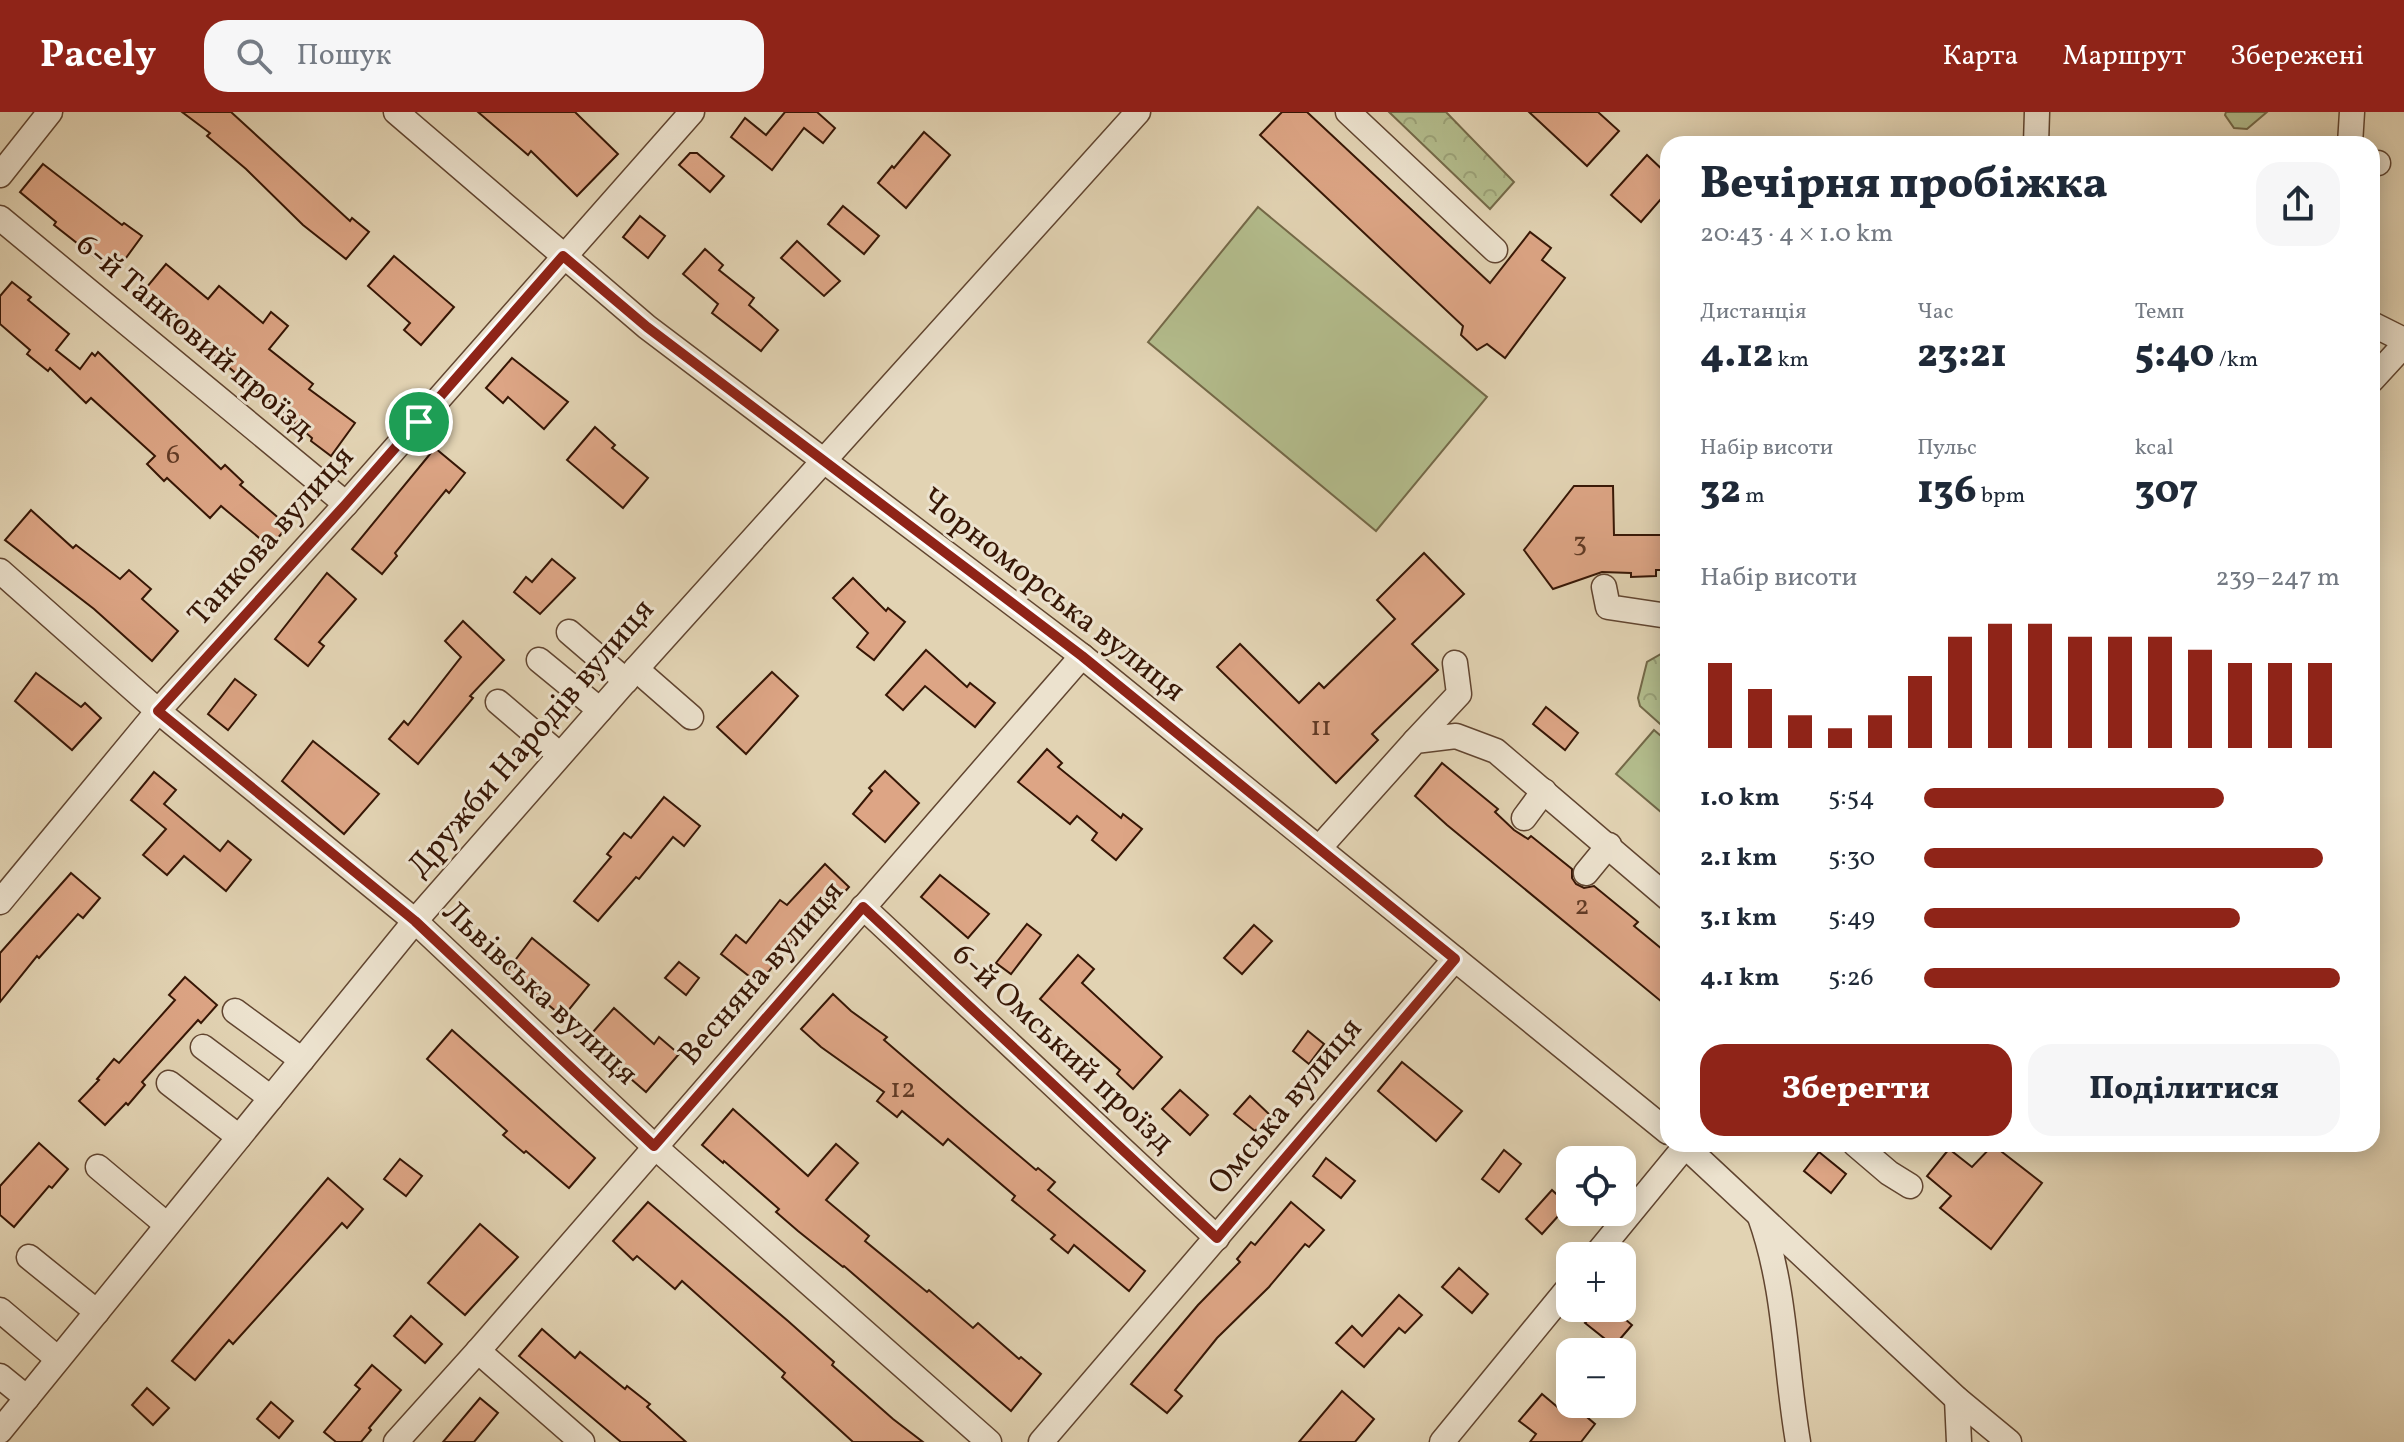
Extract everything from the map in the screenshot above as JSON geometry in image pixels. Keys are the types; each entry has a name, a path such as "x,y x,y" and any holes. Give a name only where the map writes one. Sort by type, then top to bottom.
{"street":[{"path":"0,175 50,112"},
{"name":"Чорноморська вулиця","path":"396,112 647,327 1082,656 1660,1125"},
{"name":"Танкова вулиця","path":"0,902 158,711 346,504 692,112"},
{"name":"Дружби Народів вулиця","path":"0,1431 415,921 631,675 1138,112"},
{"path":"1348,112 1495,250"},
{"path":"2036,136 2037,112"},
{"path":"2350,136 2352,112"},
{"name":"6-й Танковий проїзд","path":"0,218 346,504"},
{"path":"2380,329 2404,343 2380,371"},
{"name":"Львівська вулиця","path":"0,571 158,711 415,921 654,1146 989,1442"},
{"path":"1604,587 1608,607 1660,615"},
{"path":"569,632 691,717"},
{"name":"Весняна вулиця","path":"396,1442 1082,656"},
{"path":"539,660 600,710"},
{"path":"1320,847 1459,694 1455,663"},
{"path":"498,702 560,755"},
{"path":"1415,741 1456,736 1496,751 1660,891"},
{"path":"1524,818 1544,791"},
{"path":"1586,873 1609,845"},
{"name":"6-й Омський проїзд","path":"863,907 1217,1238"},
{"name":"Омська вулиця","path":"1041,1442 1455,959"},
{"path":"235,1011 302,1060"},
{"path":"203,1047 271,1098"},
{"path":"169,1083 239,1137"},
{"path":"1606,1242 1673,1152"},
{"name":"Чорноморська вулиця","path":"1692,1152 1957,1399 2009,1442"},
{"path":"1864,1152 1910,1186"},
{"path":"98,1167 167,1225"},
{"path":"1758,1211 1780,1287 1790,1394 1798,1442"},
{"path":"29,1257 97,1312"},
{"path":"1453,1438 1556,1304"},
{"path":"0,1310 58,1359"},
{"path":"478,1351 582,1442"},
{"path":"0,1376 27,1398"},
{"path":"1957,1399 1959,1442"}],"green space":[{"path":"1389,112 1446,112 1514,182 1490,209"},
{"path":"2226,112 2267,112 2247,129 2234,128"},
{"path":"1258,207 1487,397 1376,531 1148,342"},
{"path":"1660,655 1660,724 1640,706 1638,698 1647,662"},
{"path":"1654,730 1660,735 1660,811 1616,774"}],"building":[{"path":"182,112 231,112 350,221 352,218 369,232 346,259 303,225 207,136 210,133"},
{"path":"478,112 575,112 618,154 577,196 531,151 528,155"},
{"path":"785,112 817,112 835,128 823,143 804,128 772,170 731,137 745,118 766,135"},
{"path":"1282,112 1307,112 1490,283 1530,232 1551,248 1542,260 1565,278 1505,358 1487,344 1477,350 1461,335 1463,326 1260,135"},
{"path":"1529,112 1598,112 1619,131 1587,166"},
{"path":"924,132 950,155 906,208 878,183"},
{"path":"690,153 697,153 724,176 710,192 679,165"},
{"path":"1647,155 1660,167 1660,200 1641,222 1611,195"},
{"path":"43,164 122,225 124,223 142,236 115,273 54,225 56,222 20,192"},
{"path":"843,206 879,236 864,254 828,224"},
{"path":"640,216 665,236 648,258 623,237"},
{"path":"797,241 840,281 824,296 781,258"},
{"path":"705,249 723,265 719,270 754,298 749,305 778,330 761,351 712,313 718,304 683,274"},
{"path":"394,256 454,307 421,345 404,330 410,323 368,286"},
{"path":"166,264 208,299 219,286 263,323 271,312 288,326 269,349 313,384 309,389 355,423 331,456 141,294"},
{"path":"12,282 31,297 28,300 69,334 56,350 80,369 92,353 95,356 98,352 221,469 225,465 243,482 240,485 288,526 270,547 221,506 210,518 147,464 155,456 91,398 86,403 50,368 48,371 27,354 30,350 0,324 0,296"},
{"path":"512,358 568,402 544,429 508,397 503,403 486,388"},
{"path":"595,427 615,445 612,448 648,478 623,508 567,460"},
{"path":"435,448 465,473 449,493 446,490 382,574 352,549"},
{"path":"1574,486 1613,486 1614,535 1660,535 1660,570 1656,570 1656,576 1631,577 1631,573 1602,572 1553,589 1524,550"},
{"path":"31,510 73,548 76,545 120,579 129,570 151,589 142,599 178,631 152,661 94,609 5,540"},
{"path":"1424,553 1464,594 1412,644 1438,670 1372,734 1378,740 1336,783 1217,667 1240,644 1299,703 1319,683 1324,688 1395,619 1377,600"},
{"path":"552,559 575,578 540,614 514,592 526,577 532,582"},
{"path":"327,573 356,599 319,642 324,646 308,666 275,639"},
{"path":"853,578 886,611 888,608 905,622 874,660 857,647 868,633 833,598"},
{"path":"463,621 504,660 470,696 473,698 418,764 389,739 404,721 408,725 461,657 445,641"},
{"path":"926,650 967,687 970,683 995,703 975,727 925,686 903,710 886,695"},
{"path":"772,672 798,696 746,754 717,727"},
{"path":"36,673 81,707 85,703 101,718 72,750 15,701"},
{"path":"235,679 256,695 228,730 208,714"},
{"path":"1546,707 1578,733 1565,750 1533,724"},
{"path":"313,741 379,794 344,834 282,781"},
{"path":"1047,749 1062,763 1058,767 1121,818 1123,814 1142,829 1116,860 1092,840 1097,833 1077,816 1070,824 1018,782"},
{"path":"1442,763 1498,809 1495,812 1514,830 1528,839 1531,836 1572,869 1576,884 1584,888 1594,886 1638,922 1634,926 1660,947 1660,1000 1447,825 1415,796"},
{"path":"885,771 919,803 885,842 853,814 872,791 869,788"},
{"path":"154,772 176,790 164,804 220,851 228,841 251,860 226,891 184,856 167,875 143,855 166,829 131,800"},
{"path":"664,797 700,826 684,846 673,837 639,879 636,877 598,921 574,901 611,857 607,854 624,833 631,838"},
{"path":"825,864 849,887 833,905 826,899 759,984 721,954 736,935 746,943 780,900 787,905"},
{"path":"71,873 100,898 83,918 78,914 39,958 37,956 0,1002 0,953"},
{"path":"940,875 989,914 968,938 921,897"},
{"path":"1027,924 1041,935 1011,974 996,963"},
{"path":"1254,925 1272,941 1242,974 1224,958"},
{"path":"532,938 589,985 563,1017 507,971"},
{"path":"1078,955 1094,969 1082,983 1162,1057 1133,1089 1117,1074 1120,1070 1040,999"},
{"path":"679,962 699,978 686,995 665,978"},
{"path":"185,977 217,1005 201,1023 198,1020 142,1082 145,1085 128,1105 126,1103 105,1125 79,1101 114,1059 119,1063 175,1000 169,995"},
{"path":"833,994 887,1037 884,1040 1036,1170 1038,1168 1055,1182 1048,1190 1145,1271 1129,1291 1074,1245 1068,1253 1051,1239 1055,1235 1012,1200 1015,1196 948,1139 943,1145 902,1111 897,1117 877,1101 884,1092 801,1029"},
{"path":"614,1008 654,1044 659,1037 679,1054 646,1092 586,1040"},
{"path":"452,1030 595,1158 569,1188 503,1135 507,1131 427,1059"},
{"path":"1308,1031 1324,1044 1309,1064 1293,1051"},
{"path":"1402,1062 1462,1111 1436,1141 1378,1091"},
{"path":"1180,1090 1208,1115 1190,1135 1162,1109"},
{"path":"1250,1096 1270,1115 1255,1131 1234,1114"},
{"path":"733,1109 808,1176 836,1144 858,1163 826,1200 869,1236 865,1241 927,1292 929,1290 973,1328 978,1323 1041,1374 1011,1411 844,1266 798,1231 776,1212 779,1209 702,1145"},
{"path":"39,1143 68,1169 14,1227 0,1215 0,1186"},
{"path":"1504,1150 1521,1164 1499,1192 1482,1179"},
{"path":"1819,1152 1846,1174 1831,1193 1804,1171"},
{"path":"1947,1152 1953,1152 1972,1167 1986,1152 2002,1152 2042,1183 1991,1249 1940,1208 1951,1196 1927,1176"},
{"path":"1326,1158 1355,1181 1341,1198 1313,1176"},
{"path":"400,1159 422,1176 406,1196 384,1179"},
{"path":"328,1178 363,1209 347,1228 342,1223 233,1344 229,1340 195,1380 172,1361"},
{"path":"1552,1190 1556,1194 1556,1218 1542,1234 1526,1219"},
{"path":"648,1202 923,1442 853,1442 782,1377 785,1373 682,1281 675,1289 637,1256 633,1260 613,1241"},
{"path":"1291,1202 1324,1230 1309,1247 1305,1244 1269,1287 1217,1338 1175,1390 1182,1396 1167,1413 1131,1384 1198,1305 1240,1262 1237,1259 1251,1242 1255,1245"},
{"path":"480,1224 518,1257 465,1315 428,1283"},
{"path":"1459,1268 1488,1294 1472,1313 1442,1287"},
{"path":"1399,1295 1422,1315 1405,1333 1399,1328 1364,1367 1336,1343 1352,1326 1362,1336"},
{"path":"411,1316 442,1344 425,1363 394,1336"},
{"path":"1628,1322 1632,1325 1621,1338 1604,1338 1585,1323"},
{"path":"542,1329 575,1358 580,1352 625,1389 627,1386 650,1404 647,1407 686,1442 621,1442 519,1356"},
{"path":"372,1365 401,1390 361,1442 336,1442 324,1432 360,1389 355,1385"},
{"path":"147,1388 169,1408 153,1425 132,1405"},
{"path":"1342,1391 1374,1419 1355,1442 1299,1442"},
{"path":"1542,1394 1556,1406 1556,1418 1588,1418 1595,1424 1581,1442 1530,1442 1536,1434 1519,1421"},
{"path":"480,1398 498,1413 474,1442 443,1442"},
{"path":"271,1402 293,1421 279,1438 257,1419"}],"route":[{"path":"563,256 647,327 1082,656 1455,959 1217,1238 863,907 654,1146 415,921 158,711 419,422 563,256"}]}
